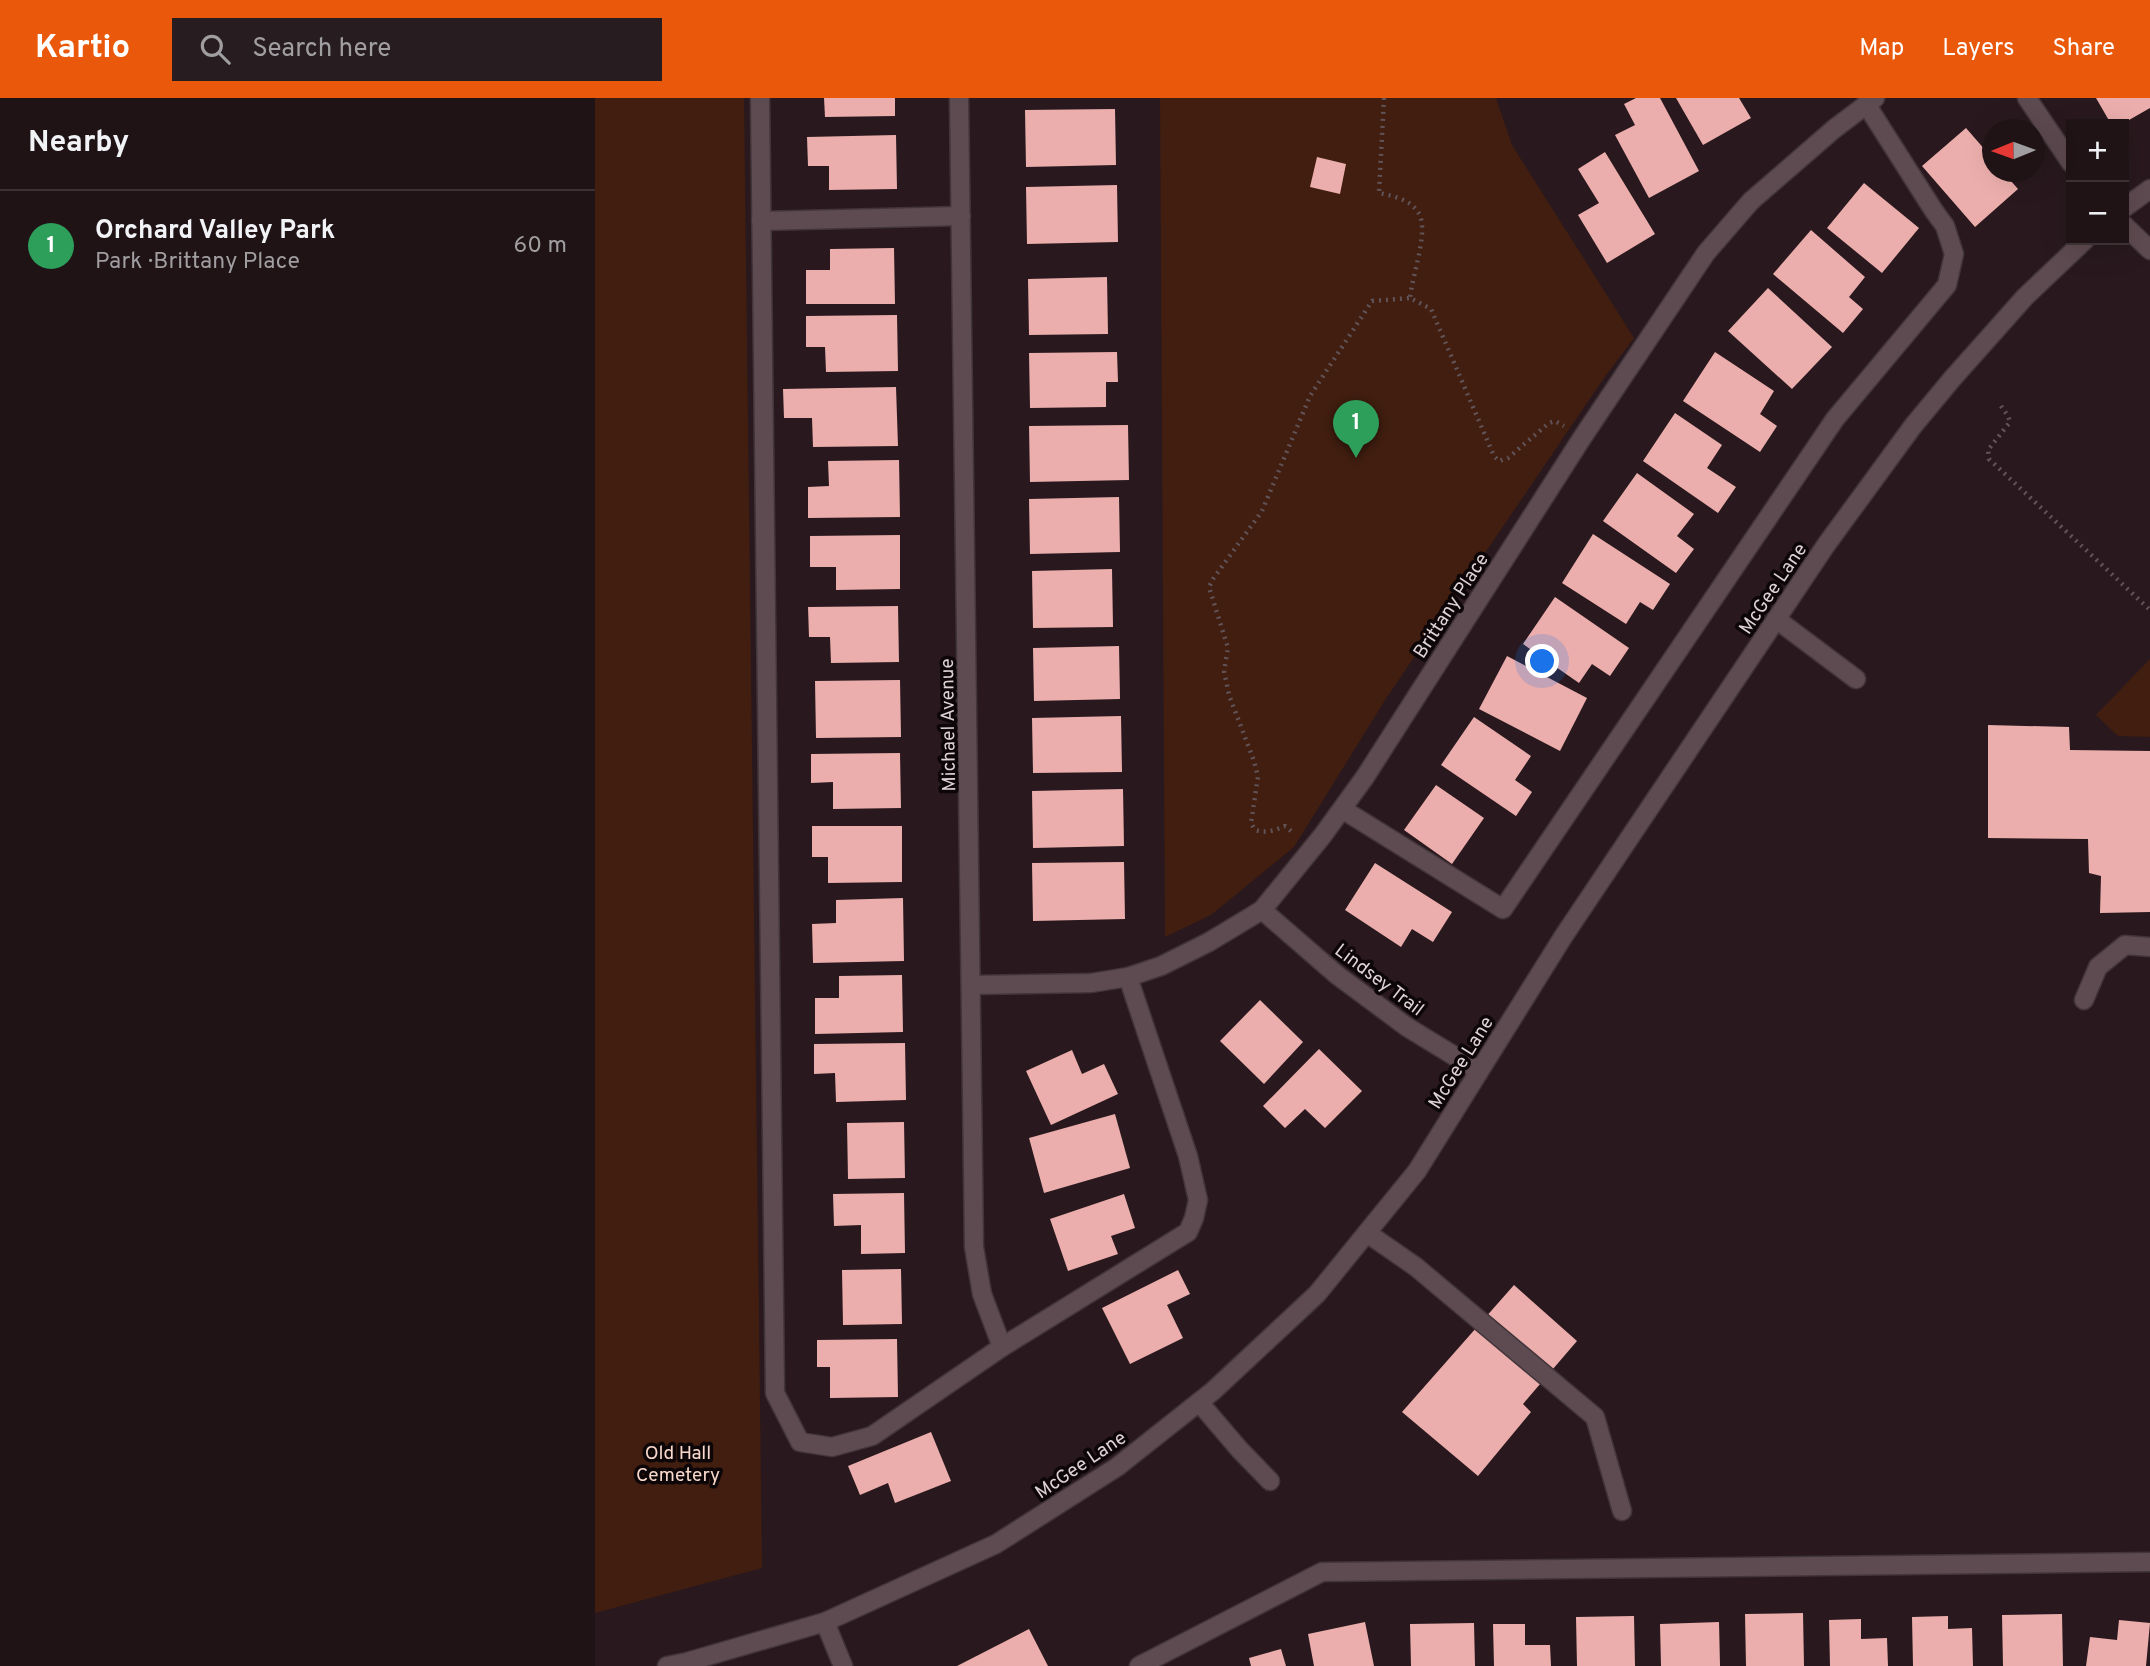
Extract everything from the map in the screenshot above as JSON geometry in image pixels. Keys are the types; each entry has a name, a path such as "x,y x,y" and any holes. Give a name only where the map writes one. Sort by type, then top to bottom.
{"street":[{"path":"759,98 775,1393 800,1442 832,1447 872,1436 1002,1348 1188,1232 1198,1200 1188,1156 1128,977"},
{"name":"Michael Avenue","path":"959,98 974,1247 982,1294 1002,1348"},
{"path":"2027,98 2066,156"},
{"path":"1342,809 1503,909 1835,419 1947,285 1954,254 1945,226 1871,101"},
{"name":"Brittany Place","path":"972,985 1081,984 1128,977 1161,966 1209,942 1262,910 1323,835 1365,777 1582,438 1706,253 1751,201 1871,101"},
{"path":"2129,204 2150,189"},
{"path":"761,221 961,216"},
{"path":"2129,230 2150,250"},
{"name":"McGee Lane","path":"667,1666 825,1622 996,1544 1117,1467 1199,1402 1317,1294 1417,1171 1563,937 1826,545 1929,407 2025,298 2080,245"},
{"path":"1776,619 1856,679"},
{"name":"Lindsey Trail","path":"1262,910 1337,975 1406,1027 1479,1071"},
{"path":"2084,1000 2098,967 2125,945 2150,947"},
{"path":"1367,1233 1416,1267 1595,1417 1622,1510"},
{"path":"1199,1402 1271,1481"},
{"path":"1139,1666 1322,1572 2150,1562"},
{"path":"825,1622 843,1666"}],"path":[{"path":"1384,98 1379,193 1412,205 1422,221 1410,298"},
{"path":"1291,831 1285,826 1263,832 1255,830 1251,823 1258,777 1229,695 1224,671 1228,648 1209,587 1262,511 1310,396 1372,301 1410,298 1431,309 1488,447 1499,461 1508,458 1549,423 1555,421 1582,438"},
{"path":"2001,407 2010,422 1988,450 1990,459 2150,610"}],"green space":[{"name":"Old Hall Cemetery","path":"595,98 744,98 762,1568 595,1613"},
{"path":"1160,98 1496,98 1512,145 1634,338 1387,697 1294,847 1211,915 1165,937"},
{"path":"2150,659 2150,737 2118,736 2096,715"}],"building":[{"path":"824,98 895,98 895,116 825,117"},
{"path":"1636,98 1660,98 1699,171 1649,198 1615,135 1635,125 1624,104"},
{"path":"1676,98 1739,98 1751,118 1703,145"},
{"path":"2096,98 2150,98 2150,108 2129,120 2108,119"},
{"path":"1115,109 1116,165 1026,167 1025,110"},
{"path":"1966,128 1982,146 1982,182 2012,182 2018,189 1975,227 1922,166"},
{"path":"896,135 897,189 829,190 829,166 808,166 807,137"},
{"path":"1605,152 1655,234 1607,263 1578,215 1599,203 1578,169"},
{"path":"1317,157 1346,164 1340,194 1310,187"},
{"path":"1864,183 1919,228 1882,273 1827,228"},
{"path":"1117,185 1118,242 1027,244 1026,187"},
{"path":"1811,230 1865,277 1849,297 1863,309 1843,333 1773,274"},
{"path":"894,248 895,304 806,304 806,270 830,270 830,249"},
{"path":"1107,277 1108,334 1029,335 1028,279"},
{"path":"1768,288 1832,347 1792,389 1728,331"},
{"path":"897,315 898,371 826,372 825,347 806,347 806,316"},
{"path":"1117,352 1118,382 1106,382 1106,407 1030,408 1029,353"},
{"path":"1715,352 1774,391 1760,414 1777,426 1760,452 1683,401"},
{"path":"896,387 898,446 813,447 812,418 784,418 783,389"},
{"path":"1675,413 1722,445 1707,468 1736,487 1718,513 1643,461"},
{"path":"1128,425 1129,480 1030,482 1029,426"},
{"path":"899,460 900,517 808,518 808,487 829,486 828,461"},
{"path":"1637,473 1694,514 1677,536 1694,549 1676,573 1603,521"},
{"path":"1119,497 1120,552 1030,554 1029,499"},
{"path":"1593,534 1670,584 1653,610 1640,602 1626,624 1562,583"},
{"path":"900,535 900,589 836,590 836,567 810,567 810,536"},
{"path":"1112,569 1113,627 1033,628 1032,571"},
{"path":"1555,597 1629,648 1610,676 1592,664 1579,683 1523,644"},
{"path":"898,606 899,662 831,663 830,637 809,637 808,607"},
{"path":"1119,646 1120,699 1034,701 1033,648"},
{"path":"1507,656 1587,698 1560,751 1479,709"},
{"path":"900,680 901,737 816,738 815,681"},
{"path":"1121,716 1122,772 1033,773 1032,718"},
{"path":"1474,717 1531,756 1515,780 1532,792 1516,816 1441,765"},
{"path":"1988,725 2069,727 2070,750 2150,751 2150,912 2100,913 2101,876 2089,873 2088,839 1988,838"},
{"path":"900,753 901,808 833,809 833,782 811,783 811,754"},
{"path":"1436,785 1484,818 1452,864 1404,830"},
{"path":"1123,789 1124,846 1033,848 1032,791"},
{"path":"812,826 902,826 902,882 828,883 828,857 812,857"},
{"path":"1124,862 1125,919 1033,921 1032,863"},
{"path":"1375,863 1452,912 1433,942 1412,929 1401,947 1345,910"},
{"path":"903,898 904,961 813,963 812,924 836,923 836,900"},
{"path":"902,975 903,1032 815,1034 815,998 839,998 839,976"},
{"path":"1260,1000 1303,1042 1264,1084 1220,1041"},
{"path":"905,1043 906,1100 836,1102 835,1073 814,1074 814,1044"},
{"path":"1319,1049 1362,1091 1325,1128 1305,1109 1285,1128 1263,1106"},
{"path":"1072,1050 1082,1074 1104,1064 1118,1094 1051,1125 1026,1071"},
{"path":"1115,1114 1130,1168 1044,1193 1029,1138"},
{"path":"904,1122 905,1178 848,1179 847,1123"},
{"path":"904,1193 905,1253 861,1254 861,1225 834,1226 833,1194"},
{"path":"1124,1194 1135,1228 1111,1236 1118,1254 1068,1271 1050,1219"},
{"path":"901,1269 902,1324 843,1325 842,1270"},
{"path":"1178,1270 1190,1294 1167,1305 1183,1338 1130,1364 1102,1308"},
{"path":"1514,1285 1577,1341 1523,1404 1531,1412 1478,1476 1402,1412"},
{"path":"897,1339 898,1397 830,1398 830,1367 817,1367 817,1340"},
{"path":"931,1432 951,1481 895,1503 888,1483 860,1495 848,1466"},
{"path":"1803,1613 1804,1666 1746,1666 1745,1614"},
{"path":"2062,1614 2063,1666 2003,1666 2002,1615"},
{"path":"1634,1616 1635,1666 1577,1666 1576,1617"},
{"path":"1948,1616 1948,1629 1972,1628 1973,1666 1913,1666 1912,1617"},
{"path":"1861,1619 1861,1639 1887,1638 1888,1666 1830,1666 1829,1620"},
{"path":"2119,1620 2150,1623 2146,1666 2086,1666 2090,1637 2117,1640"},
{"path":"1365,1622 1374,1666 1314,1666 1308,1634"},
{"path":"1719,1622 1720,1666 1661,1666 1660,1624"},
{"path":"1474,1623 1475,1666 1411,1666 1410,1624"},
{"path":"1493,1624 1525,1624 1525,1645 1550,1645 1551,1666 1494,1666"},
{"path":"1029,1629 1048,1666 957,1666"},
{"path":"1281,1649 1286,1666 1251,1666 1249,1658"}],"place":[{"name":"Orchard Valley Park","path":"1356,458"}]}
